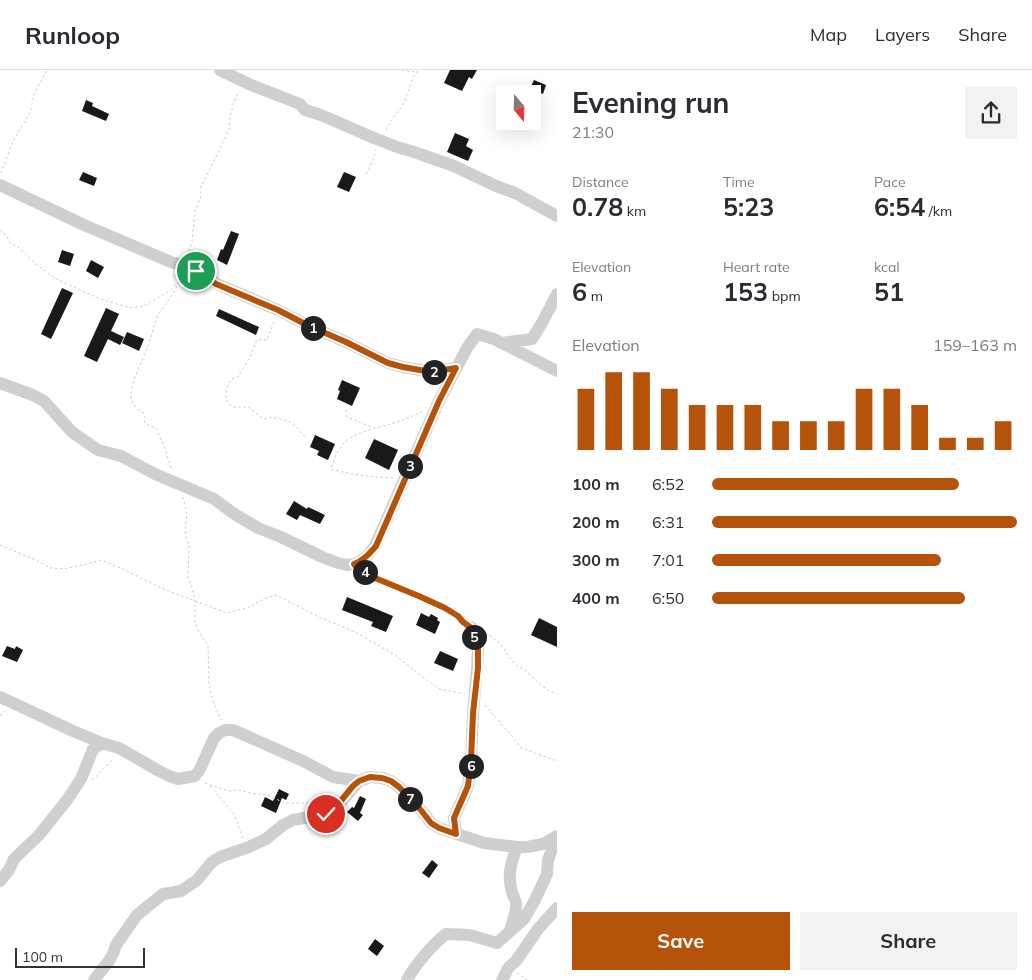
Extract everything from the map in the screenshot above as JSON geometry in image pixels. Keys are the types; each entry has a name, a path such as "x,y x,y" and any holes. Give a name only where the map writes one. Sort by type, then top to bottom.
{"street":[{"path":"220,70 300,104 305,110 381,141 454,166 515,193 557,216"},
{"path":"0,180 84,225 196,271 216,284 278,310 388,363 431,372 456,368"},
{"path":"501,343 532,339 557,294"},
{"path":"0,383 44,401 72,432 98,450 121,456 155,474 214,499 258,528 322,557 338,563 354,564 367,556 376,546 439,401 467,348 477,334 494,339 557,371"},
{"path":"456,834 454,818 468,786 474,696 478,668 478,647 470,627"},
{"path":"0,697 102,743 119,748 169,776 178,779 195,776 214,738 225,730 233,730 333,777 359,781 370,777 391,781 420,809 431,823 456,834 484,843 517,847 543,844 556,839"},
{"path":"0,881 9,870 14,859 39,835 67,800 81,779 93,749 102,743"},
{"path":"94,980 106,965 115,951 116,945 137,915 162,894 181,891 197,880 212,862 266,839 283,825 293,820 326,814 340,803 359,781"},
{"path":"407,980 425,956 446,934 470,935 497,943 524,919 547,874 548,860 556,839"},
{"path":"510,930 516,903 510,884 510,872 517,847"},
{"path":"502,980 509,967 516,961 538,930 557,908"}],"path":[{"path":"0,180 14,139 30,113 34,94 47,70"},
{"path":"402,70 411,72 417,70"},
{"path":"366,174 390,122 403,105 417,70"},
{"path":"182,265 192,242 195,210 201,197 202,182 229,130 233,105 245,82"},
{"path":"0,230 7,236 10,243 18,247 37,265 56,279 100,300 131,308 144,306 171,290 178,282"},
{"path":"278,310 267,340 261,339 256,341 243,370 238,376 233,378 226,390 226,399 232,407 248,407 264,419 277,418 292,424 306,438"},
{"path":"346,410 347,417 375,428"},
{"path":"405,479 373,477 331,469 333,460 342,444 350,438 405,419 424,410"},
{"path":"0,544 51,568 63,569 83,566 102,560 161,588 227,613 247,608 276,595 356,633 395,655 440,689 474,696 481,700 521,748 557,761"},
{"path":"354,564 357,568 375,578 445,608 474,630 489,634 503,646 516,665 547,689 557,694"},
{"path":"93,780 104,767 125,752"},
{"path":"195,776 210,786 228,791 239,790 250,794 267,795 285,803 340,803"},
{"path":"210,786 234,814 243,839 241,849"}],"building":[{"path":"450,70 477,70 472,79 469,77 462,91 444,83"},
{"path":"534,80 546,85 543,94 541,93 541,85 532,85"},
{"path":"86,100 93,103 92,106 109,114 106,121 82,111"},
{"path":"455,133 469,139 466,146 473,150 468,161 447,152"},
{"path":"83,172 97,178 94,186 79,180"},
{"path":"344,172 356,177 349,192 337,187"},
{"path":"231,231 239,234 227,265 217,260"},
{"path":"62,250 74,254 70,266 58,262"},
{"path":"91,260 104,267 98,278 86,271"},
{"path":"62,288 73,293 51,339 41,334"},
{"path":"106,308 119,314 111,331 124,337 120,345 108,339 97,362 84,356"},
{"path":"219,309 259,327 256,335 216,316"},
{"path":"127,332 144,339 139,351 122,343"},
{"path":"342,380 360,388 352,406 337,399"},
{"path":"315,435 335,444 328,460 317,455 319,451 310,447"},
{"path":"374,439 398,450 389,470 365,458"},
{"path":"294,501 307,509 308,507 325,515 320,524 300,515 297,520 286,514"},
{"path":"347,597 393,616 386,632 371,626 373,622 342,610"},
{"path":"421,613 429,617 431,614 438,618 437,620 440,622 435,634 416,625"},
{"path":"539,618 557,627 557,647 531,635"},
{"path":"7,646 15,649 16,646 23,650 17,662 2,656"},
{"path":"440,651 458,659 453,671 434,663"},
{"path":"279,789 289,794 286,800 282,798 276,813 261,806 265,797 273,801"},
{"path":"360,796 366,799 360,813 363,815 358,821 347,812 352,807 354,808"},
{"path":"432,860 438,865 429,878 422,873"},
{"path":"375,939 384,946 377,956 368,949"}],"route":[{"path":"196,271 216,284 278,310 388,363 431,372 456,368 439,401 376,546 367,556 354,564 357,568 375,578 421,597 458,616 470,627 478,647 471,761 468,786 454,818 456,834 431,823 399,787 391,781 382,778 370,777 359,781 335,808 326,814"}]}
